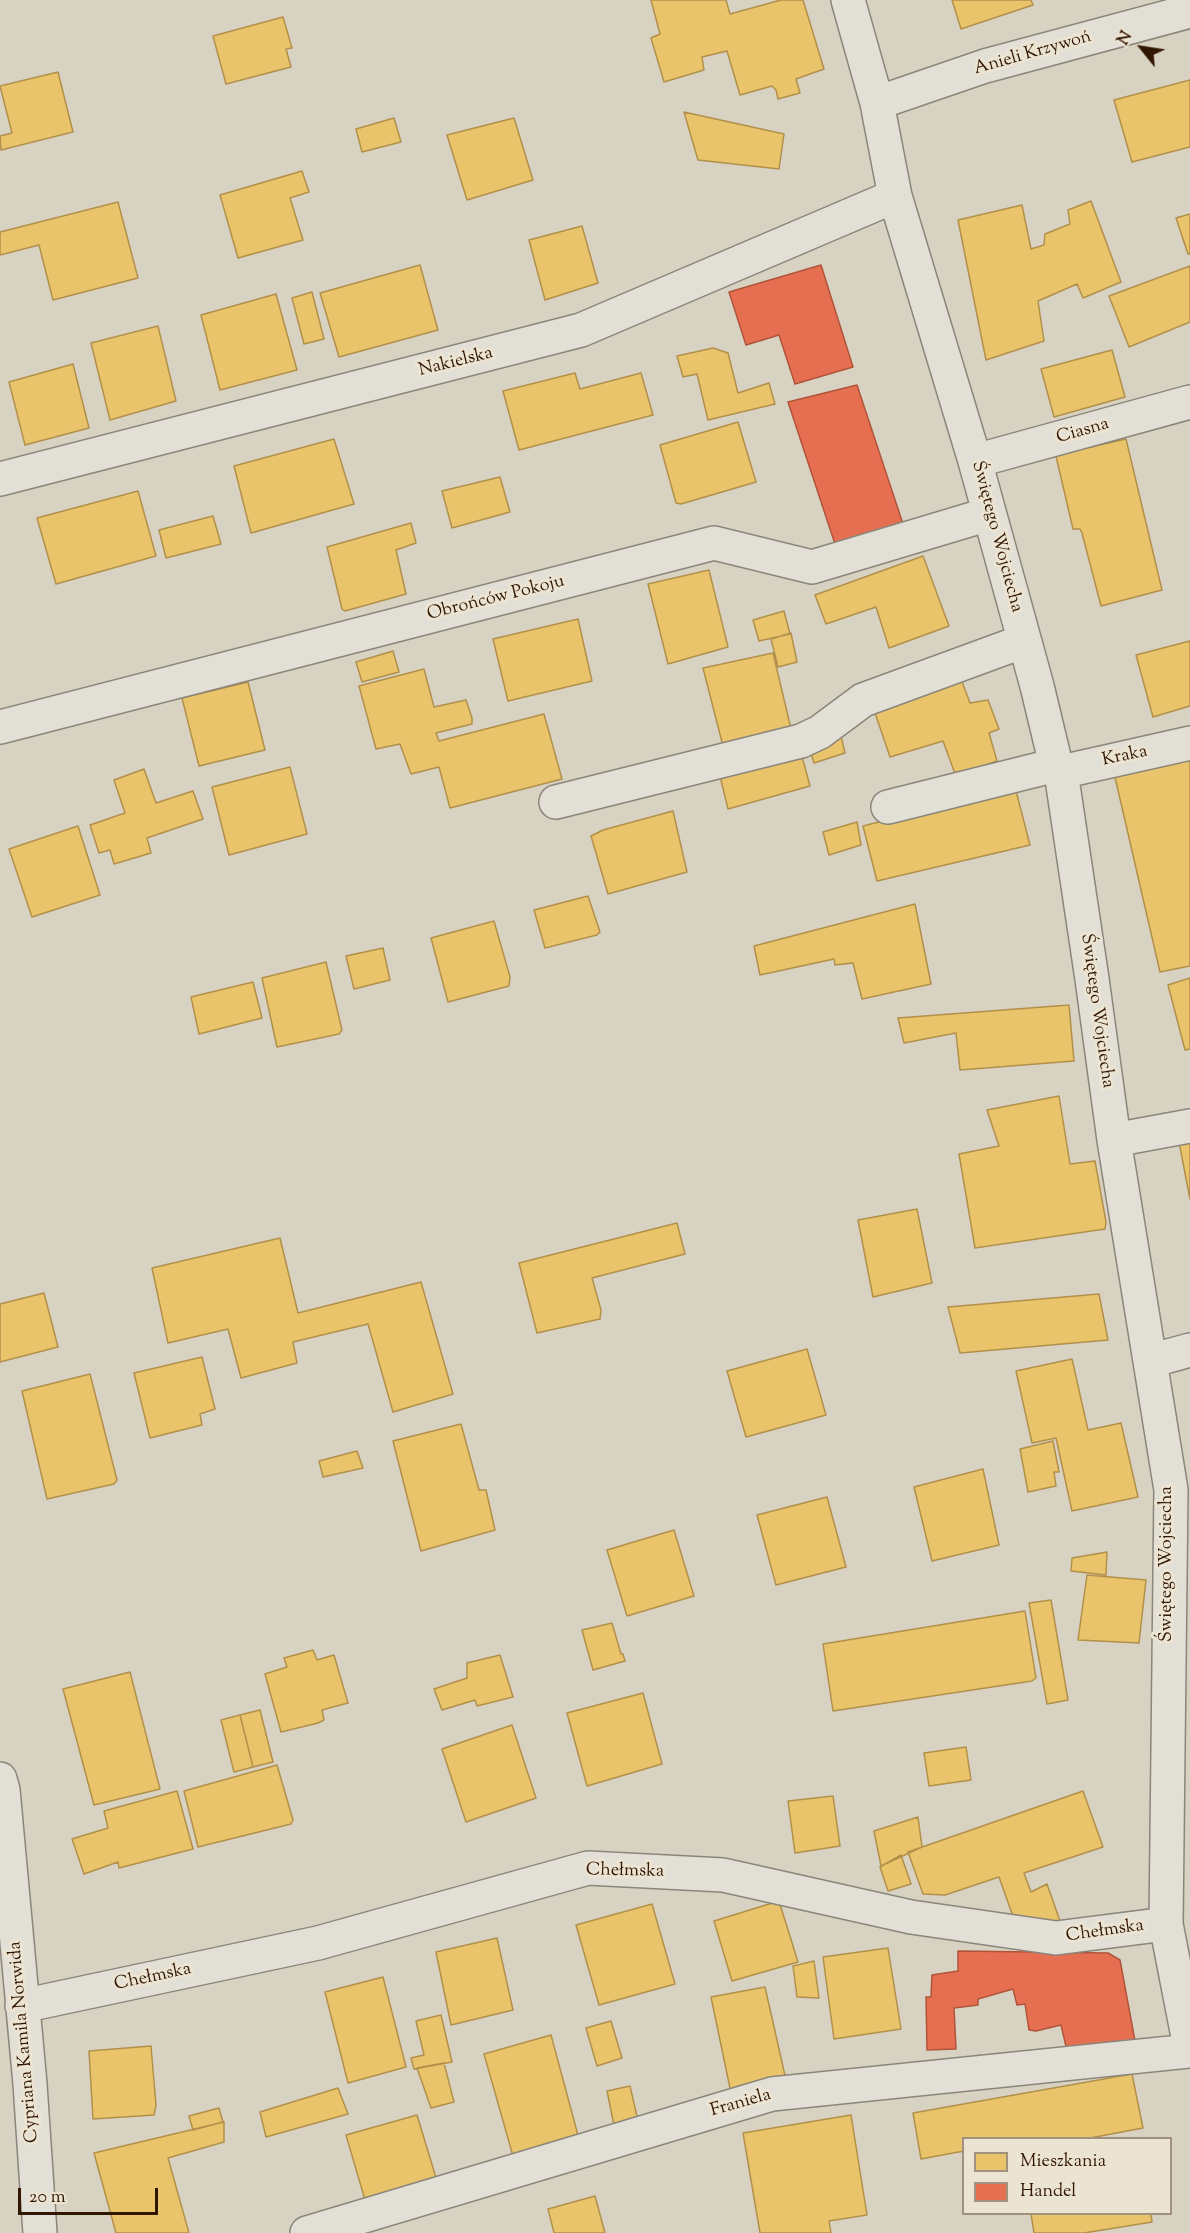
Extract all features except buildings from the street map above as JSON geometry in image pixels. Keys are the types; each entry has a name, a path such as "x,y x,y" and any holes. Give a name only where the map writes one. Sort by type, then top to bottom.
{"street":[{"name":"Świętego Wojciecha","path":"848,0 877,103 895,196 975,461 1058,768 1092,979 1114,1140 1171,1490 1179,1634 1166,1924 1190,2049"},
{"name":"Anieli Krzywoń","path":"877,103 985,66 1190,11"},
{"name":"Nakielska","path":"0,479 581,330 895,196"},
{"name":"Ciasna","path":"975,461 1190,402"},
{"name":"Obrońców Pokoju","path":"0,727 714,543 812,567 989,514"},
{"path":"556,802 801,741 820,732 863,700 1024,641"},
{"name":"Kraka","path":"888,807 1058,768 1190,743"},
{"path":"1114,1140 1190,1126"},
{"path":"1150,1361 1190,1350"},
{"name":"Cypriana Kamila Norwida","path":"0,1779 3,1790 16,2017 40,2233"},
{"name":"Chełmska","path":"16,2017 318,1943 588,1868 723,1875 911,1917 1056,1938 1166,1924"},
{"name":"Franiela","path":"307,2233 772,2094 1190,2049"}]}
